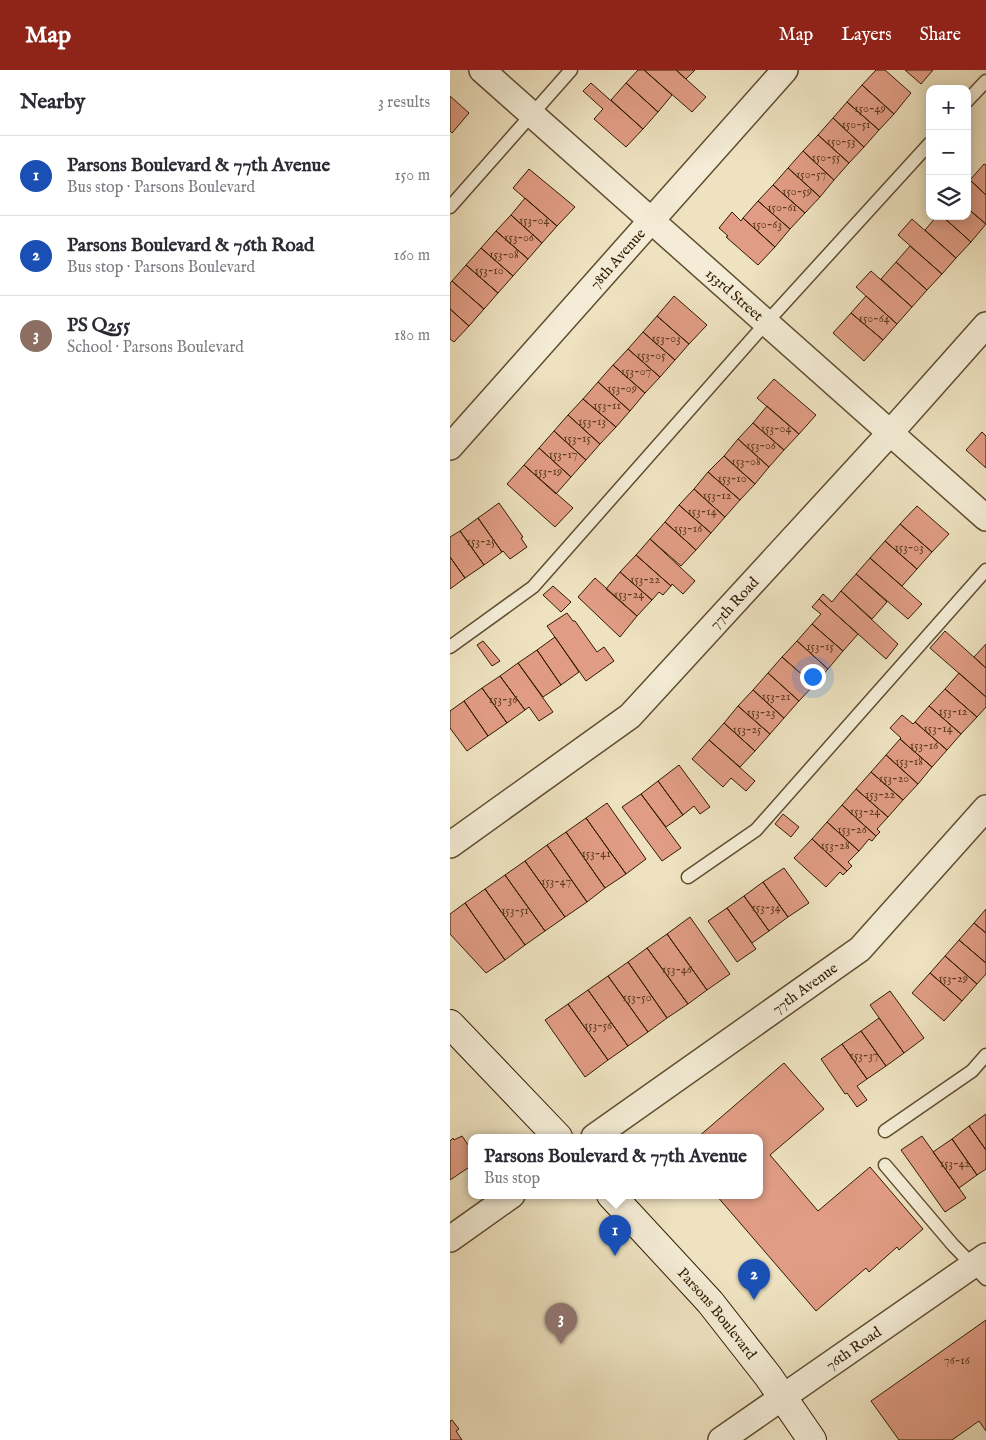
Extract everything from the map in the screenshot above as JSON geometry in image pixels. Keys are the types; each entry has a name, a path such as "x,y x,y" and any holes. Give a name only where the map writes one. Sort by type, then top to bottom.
{"main road":[{"path":"450,1024 555,1134"},
{"name":"Parsons Boulevard","path":"615,1199 710,1302 783,1396 812,1440"}],"street":[{"name":"153rd Street","path":"482,70 986,518"},
{"name":"78th Avenue","path":"450,446 785,70"},
{"name":"77th Road","path":"450,845 630,716 890,433 986,325"},
{"name":"77th Avenue","path":"598,1134 860,949 986,808"},
{"path":"450,1239 506,1199"},
{"name":"76th Road","path":"721,1440 783,1396 982,1267"}],"lane":[{"path":"450,207 571,70"},
{"path":"971,98 986,81"},
{"path":"450,647 533,587 766,323 926,147"},
{"path":"688,877 756,830 986,570"},
{"path":"886,1131 972,1071 986,1055"},
{"path":"884,1165 953,1245 982,1267"}],"building":[{"path":"638,70 644,70 672,95 658,112 626,83"},
{"path":"644,70 676,70 706,97 692,112"},
{"path":"676,70 695,70 686,79"},
{"path":"876,70 885,70 911,93 894,114 862,85"},
{"path":"905,70 933,70 921,84"},
{"path":"591,83 643,129 626,147 594,119 603,109 583,91"},
{"path":"626,83 658,112 643,129 611,100"},
{"path":"862,85 894,114 879,130 847,102"},
{"path":"450,96 469,113 452,133 450,131"},
{"path":"847,102 879,130 864,147 833,118"},
{"path":"833,118 864,147 849,163 818,135"},
{"path":"818,135 849,163 834,180 803,151"},
{"path":"803,151 834,180 820,197 788,168"},
{"path":"984,164 986,165 986,195 971,181"},
{"path":"788,168 820,197 805,213 773,185"},
{"path":"529,169 575,207 557,226 513,188"},
{"path":"971,181 986,195 986,224 971,211"},
{"path":"773,185 805,213 790,229 758,201"},
{"path":"525,198 557,226 542,243 511,215"},
{"path":"758,201 790,229 775,247 743,218"},
{"path":"971,211 986,224 971,242 946,220 971,220"},
{"path":"732,212 741,221 743,218 775,247 758,265 726,237 728,236 719,228"},
{"path":"511,215 542,243 528,259 496,231"},
{"path":"912,219 956,258 942,274 898,235"},
{"path":"934,220 946,220 971,242 956,258 925,230"},
{"path":"496,231 528,259 513,276 481,248"},
{"path":"910,246 942,274 927,290 896,262"},
{"path":"481,248 513,276 498,293 466,265"},
{"path":"896,262 927,290 912,307 881,279"},
{"path":"466,265 498,293 484,309 452,281"},
{"path":"871,271 912,307 897,324 856,287"},
{"path":"452,281 484,309 469,326 450,309 450,283"},
{"path":"674,296 707,325 689,344 657,316"},
{"path":"866,296 897,324 883,340 851,313"},
{"path":"450,309 469,326 454,342 450,339"},
{"path":"851,313 883,340 864,361 833,333"},
{"path":"657,316 689,344 675,360 643,332"},
{"path":"643,332 675,360 660,377 628,349"},
{"path":"628,349 660,377 645,393 613,365"},
{"path":"613,365 645,393 630,411 598,382"},
{"path":"774,379 816,415 799,434 757,398"},
{"path":"598,382 630,411 616,427 583,399"},
{"path":"583,399 616,427 600,444 568,415"},
{"path":"767,406 799,434 784,450 753,423"},
{"path":"568,415 600,444 586,460 554,431"},
{"path":"753,423 784,450 769,467 738,439"},
{"path":"554,431 586,460 571,477 539,448"},
{"path":"982,432 986,436 986,468 966,450"},
{"path":"738,439 769,467 755,484 724,456"},
{"path":"539,448 571,477 556,494 524,465"},
{"path":"724,456 755,484 740,500 708,472"},
{"path":"524,465 573,508 555,527 507,484"},
{"path":"708,472 740,500 725,517 694,489"},
{"path":"694,489 725,517 711,533 679,505"},
{"path":"499,503 523,537 521,538 527,547 510,559 502,552 478,518"},
{"path":"679,505 711,533 696,550 665,522"},
{"path":"917,506 949,534 932,552 900,524"},
{"path":"478,518 502,552 484,565 460,531"},
{"path":"665,522 696,550 681,566 650,539"},
{"path":"900,524 932,552 917,569 885,541"},
{"path":"460,531 484,565 465,578 450,557 450,537"},
{"path":"650,539 695,581 683,594 672,584 671,586 636,555"},
{"path":"885,541 917,569 902,586 870,558"},
{"path":"636,555 671,586 663,595 659,592 652,600 620,572"},
{"path":"450,557 465,578 450,589"},
{"path":"870,558 922,604 908,619 856,574"},
{"path":"620,572 652,600 637,616 606,589"},
{"path":"856,574 887,602 872,619 841,591"},
{"path":"595,578 637,616 620,637 578,597"},
{"path":"553,586 571,602 561,612 543,595"},
{"path":"841,591 898,644 886,659 819,599 823,594 832,602"},
{"path":"819,599 858,634 843,651 812,624 821,614 812,607"},
{"path":"567,613 597,652 604,647 614,661 586,681 547,626"},
{"path":"812,624 843,651 828,669 797,641"},
{"path":"945,631 986,668 986,697 930,648"},
{"path":"555,637 579,672 561,685 537,650"},
{"path":"483,641 500,661 492,666 477,645"},
{"path":"797,641 828,669 814,685 782,657"},
{"path":"986,644 986,668 974,657"},
{"path":"537,650 561,685 543,697 518,663"},
{"path":"782,657 814,685 799,701 768,673"},
{"path":"518,663 553,712 539,721 529,707 525,710 500,676"},
{"path":"768,673 799,701 784,718 753,690"},
{"path":"959,673 986,697 986,707 977,717 945,689"},
{"path":"500,676 525,710 507,723 482,688"},
{"path":"482,688 507,723 488,736 464,701"},
{"path":"945,689 977,717 961,734 929,706"},
{"path":"753,690 784,718 770,734 738,706"},
{"path":"464,701 488,736 467,751 450,728 450,711"},
{"path":"738,706 770,734 755,751 724,723"},
{"path":"929,706 961,734 947,750 915,722"},
{"path":"902,715 913,724 915,722 947,750 932,767 890,728"},
{"path":"724,723 755,751 740,767 709,740"},
{"path":"900,739 932,767 918,784 886,755"},
{"path":"709,740 755,781 746,791 731,778 723,787 692,759"},
{"path":"886,755 918,784 903,800 871,772"},
{"path":"679,765 710,807 700,814 694,806 683,815 658,781"},
{"path":"871,772 903,800 888,817 856,789"},
{"path":"658,781 683,815 666,827 641,794"},
{"path":"856,789 888,817 877,829 880,832 876,836 842,805"},
{"path":"641,794 681,848 662,861 622,807"},
{"path":"607,803 646,859 626,874 586,818"},
{"path":"842,805 876,836 872,841 869,839 859,851 827,822"},
{"path":"783,814 799,827 791,837 775,824"},
{"path":"586,818 626,874 605,888 566,832"},
{"path":"827,822 859,851 848,862 852,866 847,871 812,839"},
{"path":"566,832 605,888 587,902 547,845"},
{"path":"812,839 847,871 843,875 840,872 826,887 794,858"},
{"path":"547,845 587,902 565,917 525,861"},
{"path":"525,861 565,917 545,931 505,875"},
{"path":"784,868 809,903 788,917 763,882"},
{"path":"505,875 545,931 525,945 485,889"},
{"path":"763,882 788,917 769,931 744,896"},
{"path":"485,889 525,945 505,960 465,903"},
{"path":"744,896 769,931 752,943 727,908"},
{"path":"465,903 505,960 486,973 450,934 450,914"},
{"path":"727,908 756,949 737,962 708,921"},
{"path":"986,909 986,933 974,923"},
{"path":"690,917 730,974 707,990 667,934"},
{"path":"974,923 986,933 986,963 959,940"},
{"path":"667,934 707,990 688,1004 647,948"},
{"path":"959,940 986,963 986,974 977,984 945,956"},
{"path":"647,948 688,1004 667,1018 628,962"},
{"path":"945,956 977,984 962,1001 930,973"},
{"path":"628,962 667,1018 648,1032 608,976"},
{"path":"930,973 962,1001 944,1021 912,993"},
{"path":"608,976 648,1032 628,1046 588,990"},
{"path":"588,990 628,1046 608,1060 568,1004"},
{"path":"890,991 924,1038 904,1053 870,1005"},
{"path":"568,1004 608,1060 585,1077 545,1020"},
{"path":"879,1018 904,1053 886,1066 861,1031"},
{"path":"861,1031 886,1066 867,1079 842,1044"},
{"path":"842,1044 867,1079 857,1086 867,1100 857,1107 847,1093 845,1094 821,1059"},
{"path":"784,1063 824,1109 770,1155 818,1211 870,1167 923,1229 899,1250 897,1247 869,1272 866,1268 816,1311 719,1199 763,1199 763,1134 701,1134"},
{"path":"986,1114 986,1150 969,1126"},
{"path":"969,1126 986,1150 986,1169 977,1175 952,1139"},
{"path":"462,1136 468,1145 468,1168 450,1180 450,1141 453,1138 454,1140"},
{"path":"922,1136 966,1198 945,1212 901,1150"},
{"path":"952,1139 977,1175 959,1188 933,1152"},
{"path":"986,1320 986,1431 979,1421 952,1440 899,1440 871,1401"},
{"path":"452,1420 459,1429 456,1431 462,1440 450,1440 450,1421"}],"place":[{"name":"Parsons Boulevard & 77th Avenue","path":"615,1256"},
{"name":"Parsons Boulevard & 76th Road","path":"754,1300"},
{"name":"PS Q255","path":"561,1344"}]}
